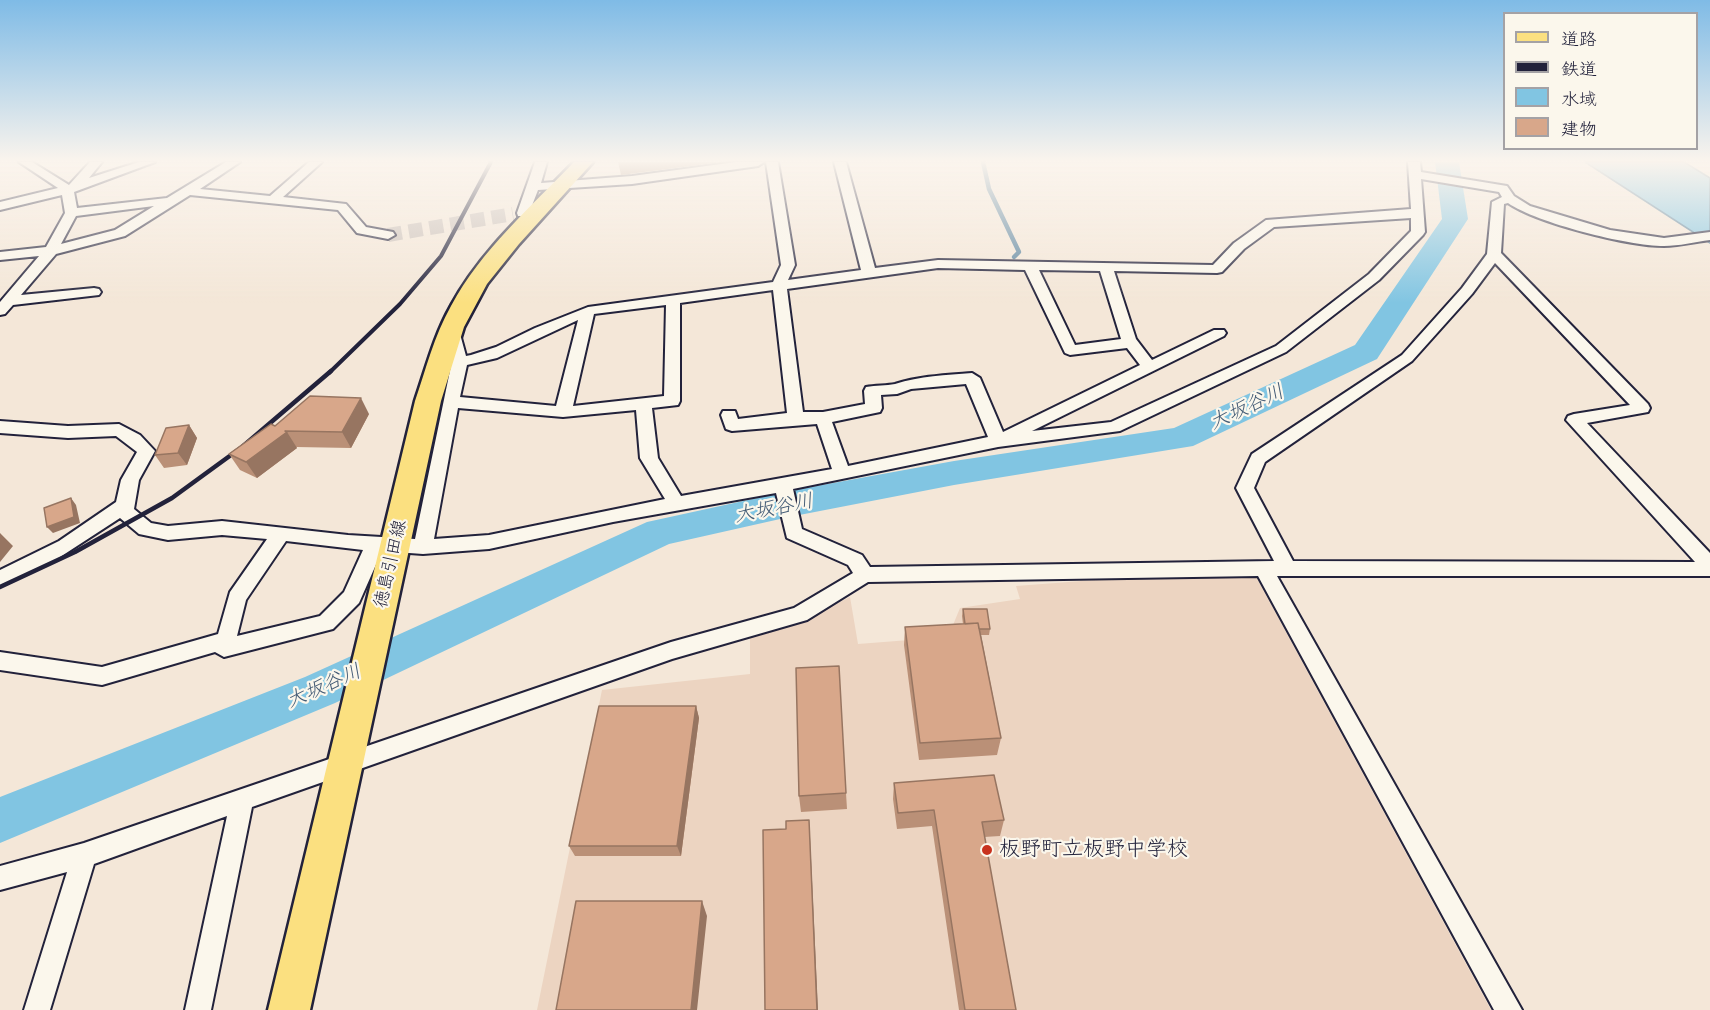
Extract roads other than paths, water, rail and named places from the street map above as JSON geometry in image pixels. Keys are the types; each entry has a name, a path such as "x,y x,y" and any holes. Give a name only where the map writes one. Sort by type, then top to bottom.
{"main road":[{"name":"徳島引田線","path":"289,1010 376,631 386,545 428,401 452,326 467,298 518,220 532,209"}],"street":[{"path":"5,306 51,251 71,209"},
{"path":"71,213 101,209"},
{"path":"0,256 51,251 120,232 158,209"},
{"path":"344,209 355,225 365,232 388,235"},
{"path":"518,220 523,209"},
{"path":"779,209 788,265 779,285 796,418"},
{"path":"852,209 869,273"},
{"path":"1287,568 1245,488 1258,458 1407,358 1467,291 1494,254 1497,209"},
{"path":"1529,209 1617,236 1664,242 1702,238 1710,250"},
{"path":"0,427 68,432 119,430 135,439 146,451 134,469 124,498 125,512 146,529 168,533 222,528 423,547 489,542 676,503 783,487 998,441 1114,427 1281,349 1381,269 1418,232 1418,210 1408,215 1271,223 1239,246 1216,269 938,264 588,311 497,353 460,361"},
{"path":"1494,254 1642,408 1574,420 1710,567"},
{"path":"1030,266 1071,350 1131,343"},
{"path":"1106,267 1131,343 1149,367"},
{"path":"5,306 94,292"},
{"path":"451,402 563,412 672,401 673,300"},
{"path":"563,412 588,311"},
{"path":"423,547 460,361 452,326"},
{"path":"998,441 1219,333"},
{"path":"729,415 732,425 796,418 823,418 874,408 872,391 897,389 908,384 972,378 998,441"},
{"path":"643,404 649,458 676,503"},
{"path":"823,418 842,474"},
{"path":"783,487 794,533 855,560 865,575"},
{"path":"0,578 43,560 82,537 125,505"},
{"path":"281,533 237,598 224,648 326,623 352,597 386,545"},
{"path":"0,878 84,855 670,651 800,614 865,575 1263,568 1710,567"},
{"path":"1263,568 1509,1010"},
{"path":"0,661 102,676 226,640"},
{"path":"198,1010 242,801"},
{"path":"37,1010 84,855"}],"water":[{"path":"1658,209 1710,209 1710,243"}],"waterway":[{"path":"999,209 1019,252 1014,257"},
{"name":"大坂谷川","path":"0,820 320,690 660,532 789,504 954,473 1181,438 1366,352 1455,219 1454,209"}],"tunnel":[{"path":"388,235 513,214"}],"railway":[{"path":"329,373 400,304 441,256 466,209"},
{"path":"0,587 75,552 172,498 242,447 331,371"}],"place":[{"name":"板野町立板野中学校","path":"987,850"}]}
